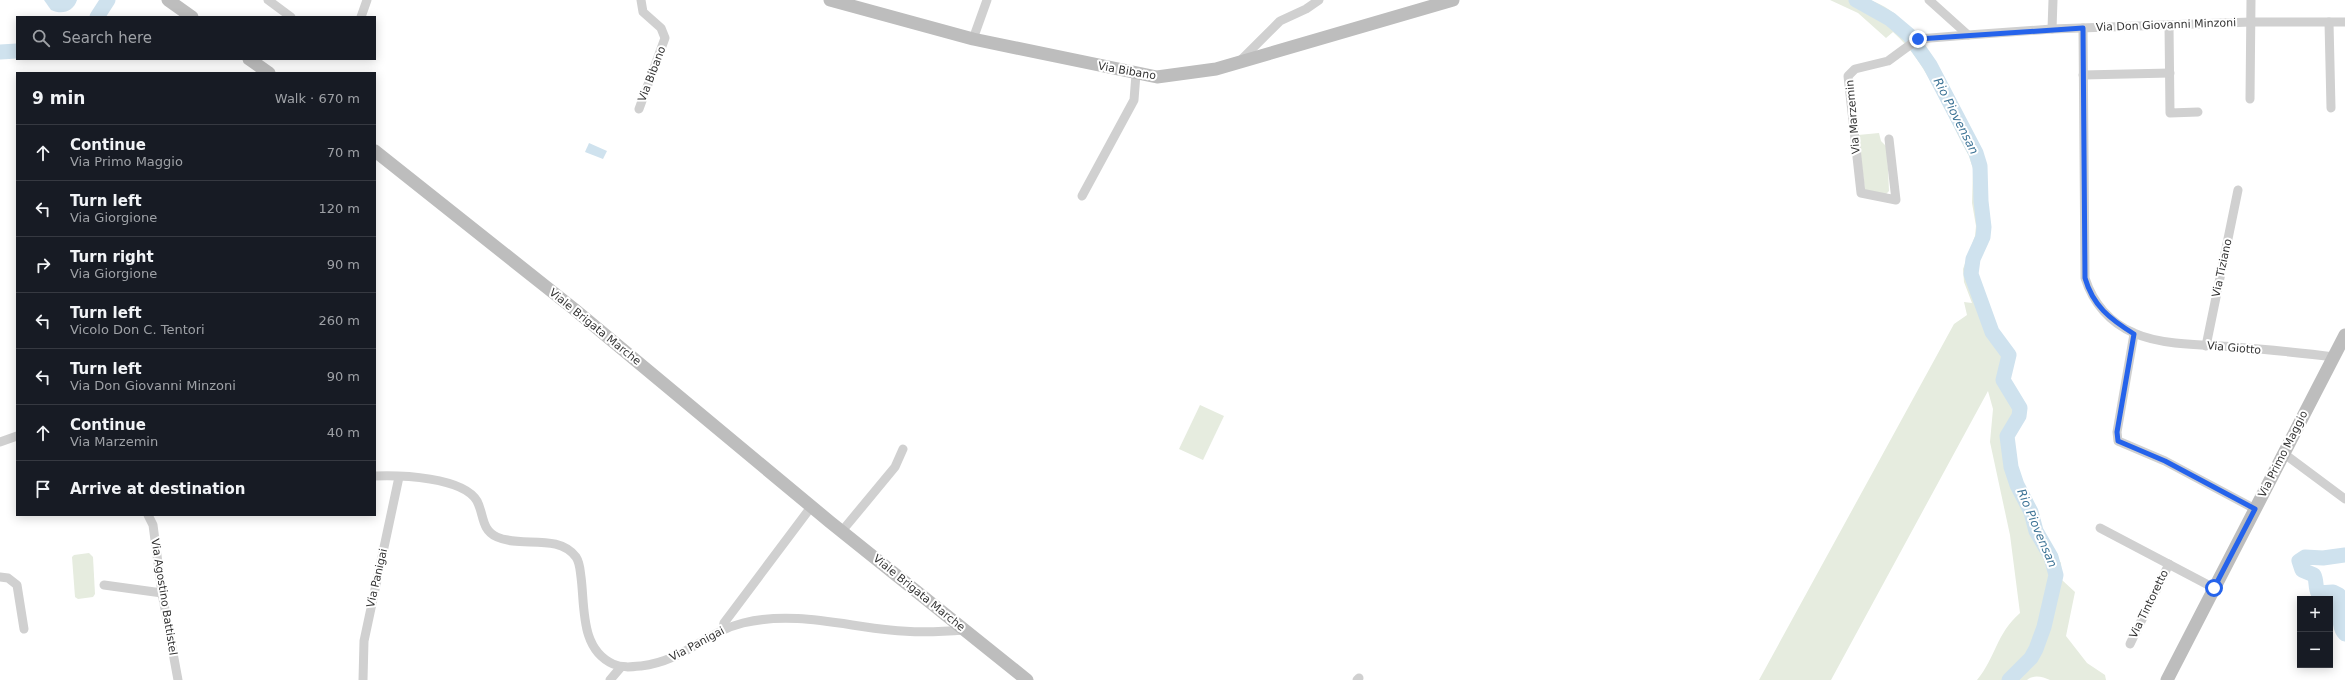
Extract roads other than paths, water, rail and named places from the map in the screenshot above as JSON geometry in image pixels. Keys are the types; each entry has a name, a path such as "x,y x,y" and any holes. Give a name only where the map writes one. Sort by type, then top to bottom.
{"street":[{"path":"168,0 190,16"},
{"path":"182,0 190,16"},
{"path":"268,0 290,16"},
{"path":"361,16 367,0"},
{"name":"Via Bibano","path":"639,109 666,38 661,28 643,12 642,0"},
{"name":"Via Bibano","path":"830,0 973,39 1136,74 1157,77 1183,75 1239,62 1453,0"},
{"path":"973,39 987,0"},
{"path":"1239,62 1280,21 1306,9 1319,0"},
{"path":"1929,0 1968,35"},
{"path":"2052,29 2053,0"},
{"path":"2250,99 2251,0"},
{"name":"Via Don Giovanni Minzoni","path":"1968,35 2052,29 2251,22 2345,22"},
{"path":"2329,22 2331,108"},
{"path":"2169,25 2170,112 2198,112"},
{"path":"2083,28 2085,278 2092,297 2106,314 2134,334 2117,432 2118,441 2165,461 2255,509"},
{"name":"Via Marzemin","path":"1889,139 1896,200 1860,193 1848,76 1854,69 1888,61 1918,39 1968,35"},
{"path":"250,60 268,72"},
{"path":"2083,75 2170,73"},
{"path":"1082,196 1134,100 1136,74"},
{"name":"Viale Brigata Marche","path":"376,152 574,309 811,507 1027,680"},
{"name":"Via Tiziano","path":"2206,346 2238,190"},
{"name":"Via Giotto","path":"2134,334 2150,338 2206,346 2334,357"},
{"name":"Via Primo Maggio","path":"2167,680 2345,334"},
{"path":"0,442 16,436"},
{"path":"842,531 894,467 903,449"},
{"path":"2283,453 2345,499"},
{"path":"376,476 432,480 466,491 478,503 486,528 497,537 506,540 560,546 571,552 579,564 587,630 593,648 598,654 621,667 610,680"},
{"name":"Via Panigai","path":"363,680 364,641 399,477"},
{"path":"723,627 811,507"},
{"name":"Via Agostino Battistel","path":"148,516 153,525 162,593 178,680"},
{"name":"Via Tintoretto","path":"2100,528 2214,588"},
{"name":"Via Tintoretto","path":"2130,644 2169,564"},
{"path":"0,577 8,578 17,585 24,629"},
{"path":"104,584 162,593"},
{"name":"Via Panigai","path":"621,667 643,666 669,660 730,627 756,620 803,618 890,630 930,632 965,630"}],"water":[{"path":"44,0 77,0 70,10 59,12 51,10"},
{"path":"589,143 607,151 603,159 585,152"}],"waterway":[{"path":"98,16 108,0"},
{"name":"Rio Piovensan","path":"1856,0 1890,19 1909,35 1930,65 1976,153 1980,166 1981,201 1984,227 1983,237 1973,259 1971,274 1992,332 2009,355 2003,380 2020,408 2019,416 2007,436 2011,467 2017,485 2031,512 2036,531 2051,557 2056,575 2044,627 2036,649 2031,658 2009,680"},
{"path":"0,52 16,51"},
{"path":"2345,555 2323,558 2305,557 2299,561 2302,570 2314,575 2318,593 2333,592 2339,595 2340,621 2342,630 2345,634"}]}
